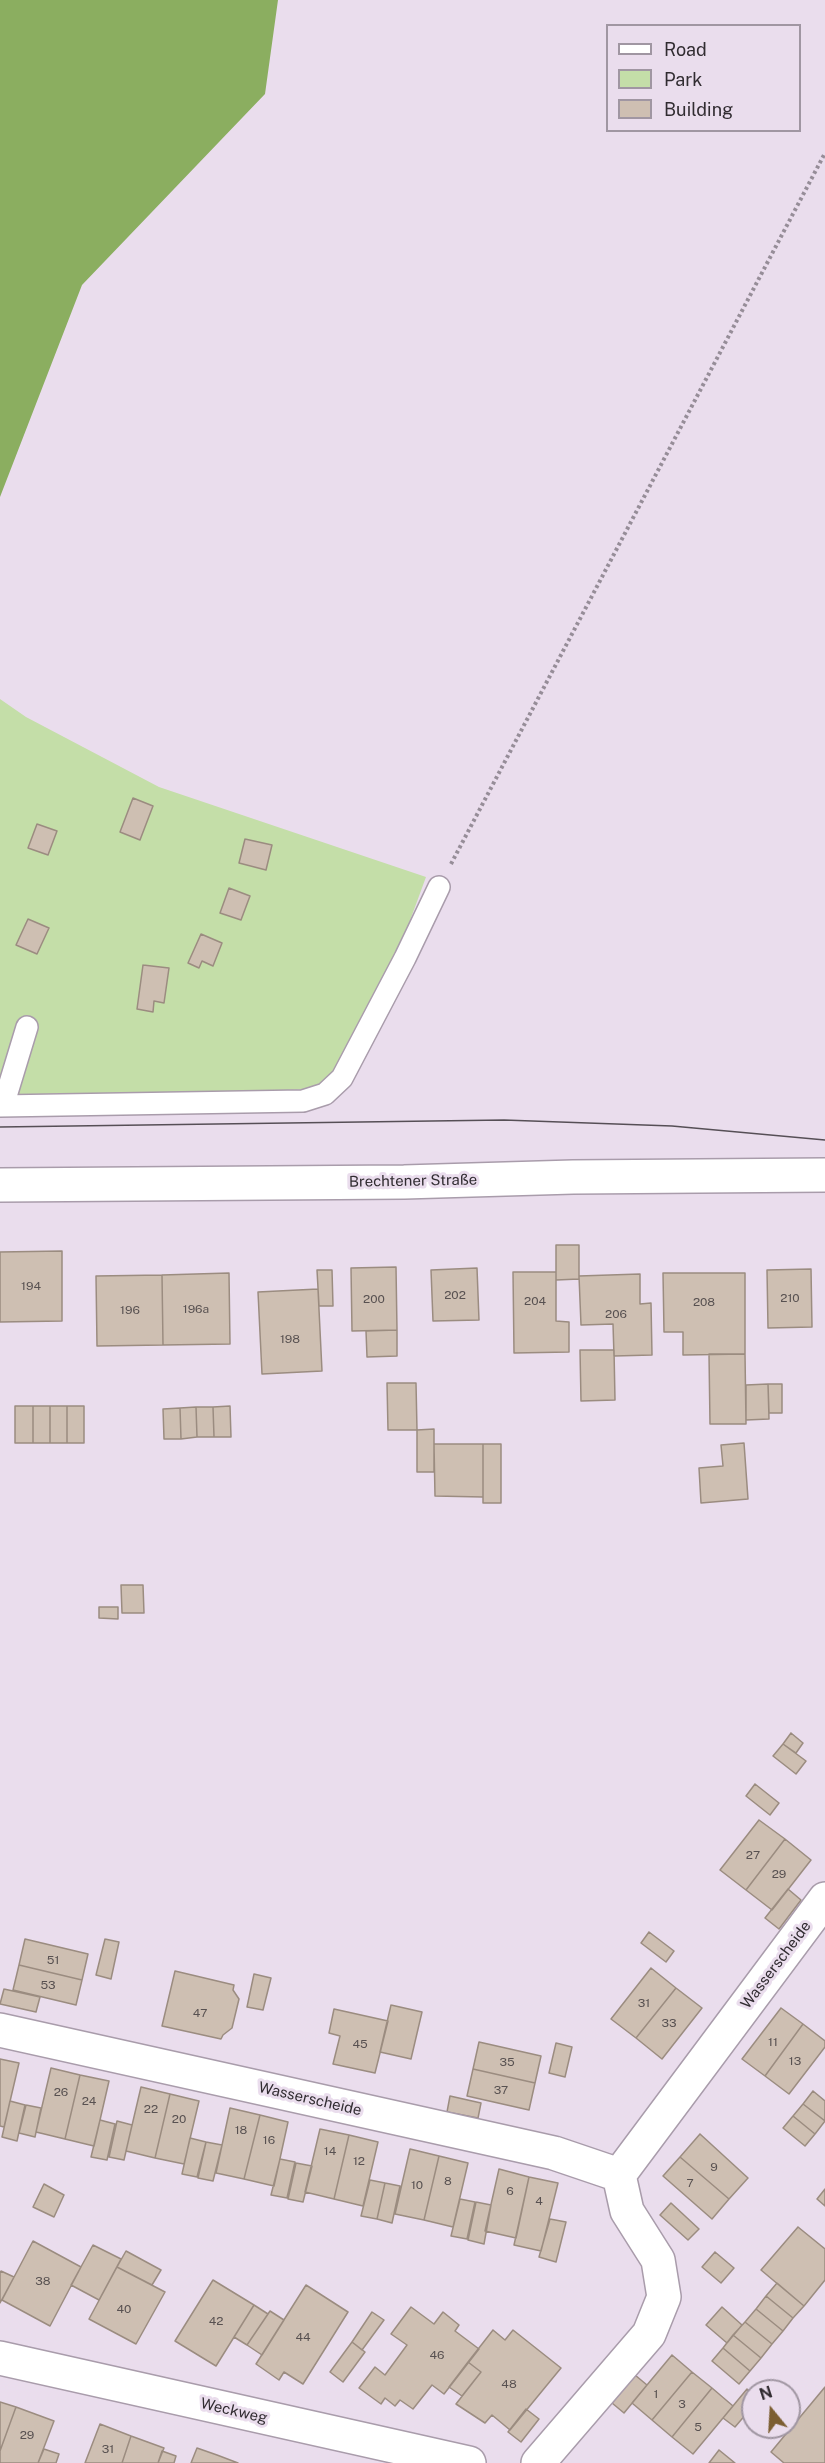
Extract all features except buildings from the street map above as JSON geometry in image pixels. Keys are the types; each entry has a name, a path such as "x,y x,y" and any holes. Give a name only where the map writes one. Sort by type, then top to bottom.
{"street":[{"name":"Brechtener Straße","path":"0,1185 392,1183 643,1176 825,1175"},
{"name":"Wasserscheide","path":"0,2030 554,2153 619,2175 825,1899"},
{"path":"538,2463 649,2334 664,2297 658,2260 627,2211 619,2175"},
{"name":"Weckweg","path":"0,2358 469,2463"}],"lane":[{"path":"27,1027 2,1106 303,1101 325,1094 342,1078 405,958 438,887"}],"path":[{"path":"438,887 825,153"}],"green space":[{"path":"0,0 278,0 265,94 82,285 0,497"},
{"path":"0,699 26,717 159,787 426,877 408,926 427,938 343,1088 0,1100"}],"tram line":[{"path":"0,1127 504,1120 672,1126 825,1140"}]}
